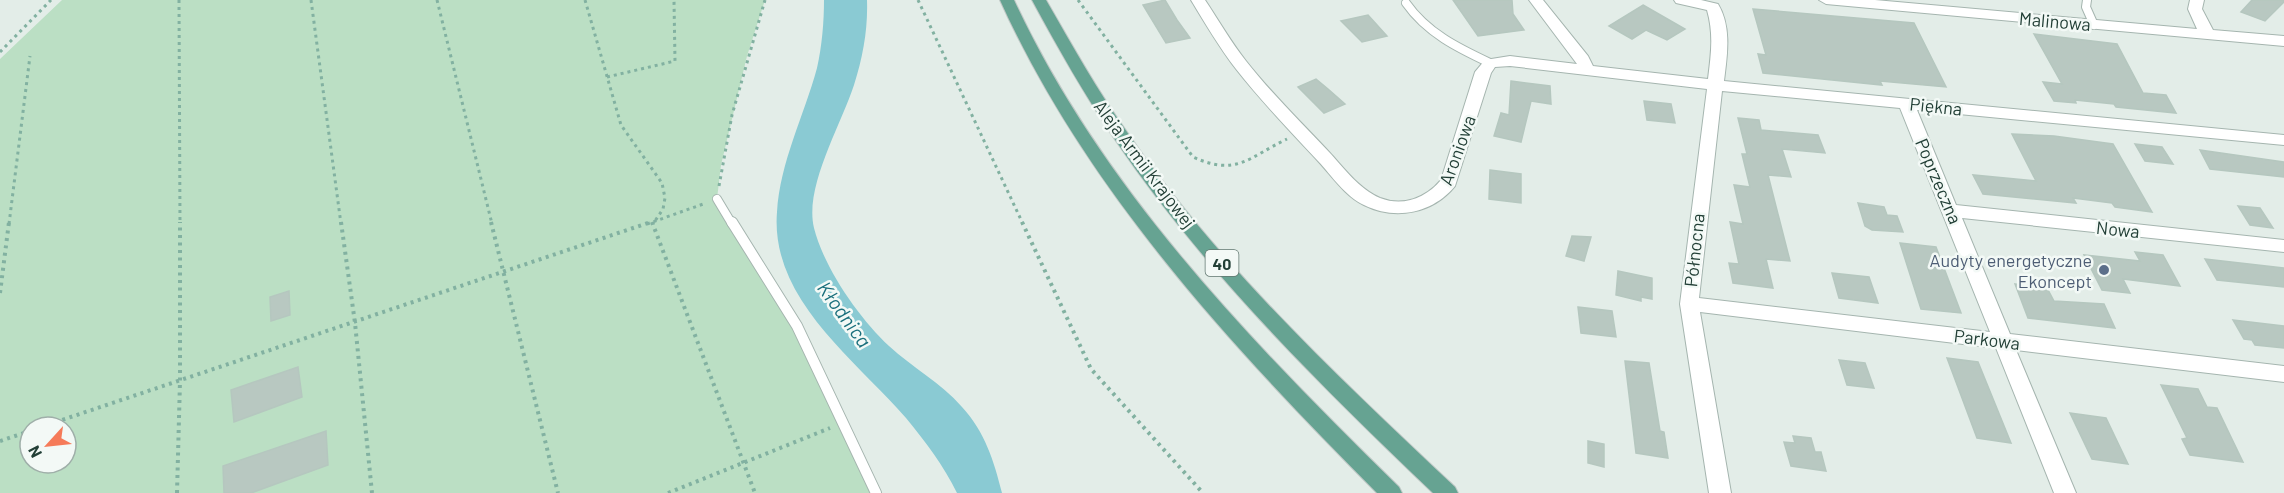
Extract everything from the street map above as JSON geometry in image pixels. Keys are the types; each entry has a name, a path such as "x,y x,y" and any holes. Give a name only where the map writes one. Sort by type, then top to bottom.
{"main road":[{"name":"Aleja Armii Krajowej","path":"1007,0 1019,28 1064,109 1168,254 1265,366 1391,493"},
{"name":"Aleja Armii Krajowej","path":"1039,0 1072,62 1097,101 1153,181 1200,238 1300,350 1447,493"}],"street":[{"name":"Aroniowa","path":"1198,0 1230,50 1301,133 1352,186 1370,201 1398,208 1412,207 1430,201 1442,193 1449,182 1483,72 1490,63"},
{"path":"1681,0 1717,4"},
{"name":"Malinowa","path":"1835,0 2284,42"},
{"path":"1981,0 1988,15"},
{"path":"2197,0 2195,9 2208,35"},
{"path":"1490,63 1526,62 1587,70 1583,59 1536,1"},
{"name":"Północna","path":"1717,4 1720,48 1690,280 1689,304 1720,493"},
{"name":"Piękna","path":"1587,70 1714,85 2284,141"},
{"name":"Poprzeczna","path":"1906,103 2065,493"},
{"name":"Nowa","path":"1951,211 2284,246"},
{"name":"Parkowa","path":"1689,304 2284,374"}],"lane":[{"path":"2087,0 2085,7 2094,24"},
{"path":"1406,3 1413,16 1434,32 1461,50 1490,63"},
{"path":"717,199 797,326 876,493"}],"path":[{"path":"0,52 51,0"},
{"path":"177,493 180,381 179,0"},
{"path":"311,0 354,323 372,493"},
{"path":"437,0 558,493"},
{"path":"585,0 621,125 662,183 665,198 663,209 652,222"},
{"path":"607,77 675,61 674,0"},
{"path":"77,415 504,273 717,199 721,165 747,56 765,0"},
{"path":"918,0 1091,369 1203,493"},
{"path":"1077,0 1193,157 1210,166 1226,168 1244,162 1272,145 1301,133"},
{"path":"0,294 30,56"},
{"path":"652,222 755,493"},
{"path":"668,493 844,422"},
{"path":"0,441 18,435"}],"green space":[{"path":"62,0 765,0 747,56 721,165 717,199 797,326 876,493 0,493 0,59"}],"water":[{"name":"Kłodnica","path":"824,0 867,0 867,22 857,74 825,156 814,194 812,212 819,243 844,292 878,335 954,398 977,426 988,447 1002,493 957,493 934,454 906,418 820,326 801,300 787,273 778,243 779,193 788,157 817,68"}],"building":[{"path":"1165,0 1190,38 1166,43 1143,5"},
{"path":"1453,0 1512,0 1513,14 1524,30 1478,36"},
{"path":"2252,0 2284,0 2284,2 2265,21 2241,12"},
{"path":"1643,5 1685,29 1667,40 1646,30 1632,39 1609,26"},
{"path":"1753,9 1914,23 1946,87 1880,81 1882,85 1763,73 1758,54 1766,55"},
{"path":"1368,15 1387,36 1362,42 1341,21"},
{"path":"2034,34 2117,44 2143,93 2166,95 2176,113 2075,100 2076,103 2054,101 2043,82 2062,84"},
{"path":"1316,79 1345,104 1324,113 1298,87"},
{"path":"1511,81 1550,86 1551,104 1531,101 1521,142 1494,136 1501,113 1509,115"},
{"path":"1644,101 1671,104 1675,123 1647,120"},
{"path":"1738,118 1759,120 1761,130 1818,135 1825,153 1782,149 1791,177 1768,175 1790,261 1766,259 1773,288 1733,283 1729,263 1739,264 1730,222 1743,224 1734,185 1750,187 1742,154 1747,154"},
{"path":"2012,134 2054,136 2113,144 2152,212 2115,207 2112,203 2073,198 2076,203 1983,194 1973,175 2036,181"},
{"path":"2135,144 2162,147 2173,164 2145,161"},
{"path":"2200,150 2284,162 2284,177 2210,169"},
{"path":"1490,170 1521,174 1521,203 1489,199"},
{"path":"1858,203 1884,207 1887,215 1897,216 1903,232 1872,230 1865,226"},
{"path":"2238,206 2260,208 2273,228 2250,225"},
{"path":"1572,236 1591,237 1584,261 1566,256"},
{"path":"1900,243 1936,247 1961,313 1921,309"},
{"path":"2135,252 2163,255 2180,286 2123,279 2130,293 2102,290 2084,255 2140,261"},
{"path":"2205,259 2284,268 2284,287 2217,280"},
{"path":"1618,271 1652,278 1652,299 1641,297 1641,301 1616,295"},
{"path":"1832,273 1869,277 1878,303 1839,298"},
{"path":"2015,284 2047,288 2054,301 2104,304 2115,328 2028,318"},
{"path":"289,291 290,315 271,321 270,297"},
{"path":"1578,307 1612,311 1616,337 1581,333"},
{"path":"2233,320 2284,326 2284,348 2255,345 2252,340 2244,339"},
{"path":"1947,358 1978,362 2011,443 1977,438"},
{"path":"1839,360 1865,363 1874,388 1847,385"},
{"path":"1625,361 1649,363 1660,431 1664,432 1668,458 1636,453"},
{"path":"298,367 302,397 234,422 231,390"},
{"path":"2161,385 2198,389 2207,407 2217,408 2243,462 2190,455 2182,439 2187,438"},
{"path":"2070,413 2106,418 2128,464 2092,459"},
{"path":"326,431 328,465 251,493 224,493 223,466"},
{"path":"1793,436 1811,438 1815,452 1821,452 1826,471 1791,466 1784,442 1795,443"},
{"path":"1588,441 1604,444 1604,467 1588,463"}],"place":[{"name":"Audyty energetyczne Ekoncept","path":"2104,270"}]}
